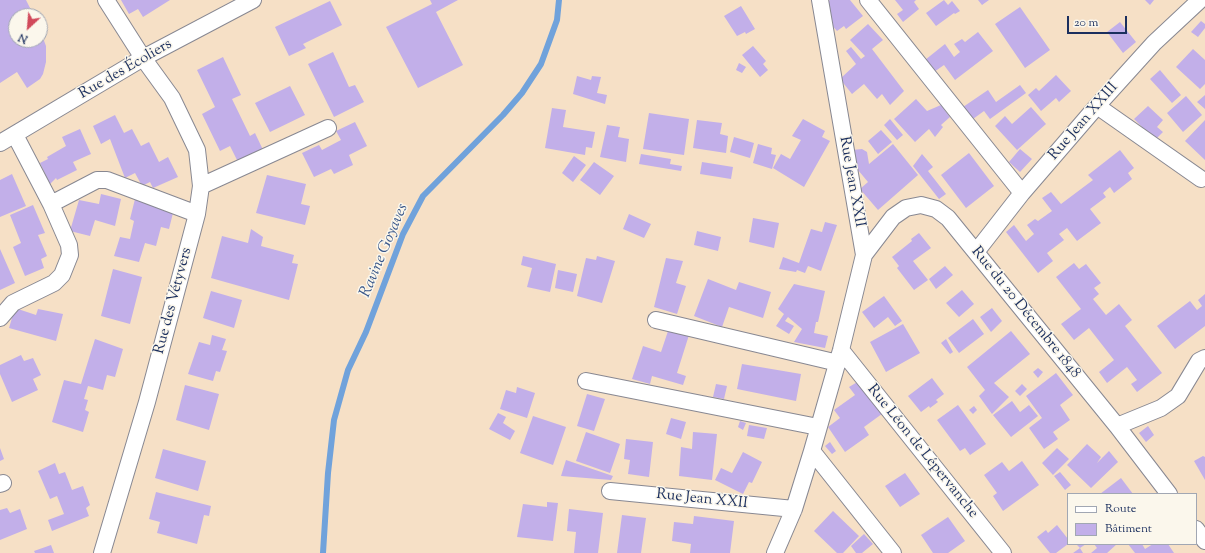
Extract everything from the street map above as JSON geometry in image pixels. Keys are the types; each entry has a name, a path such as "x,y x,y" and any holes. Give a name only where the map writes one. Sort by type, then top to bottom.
{"street":[{"name":"Rue des Vétyvers","path":"102,553 148,402 197,214 201,186 196,150 172,98 143,58 106,0"},
{"name":"Rue des Écoliers","path":"0,143 143,58 253,0"},
{"name":"Rue Jean XXII","path":"775,553 794,509 812,451 839,356 864,255 820,0"},
{"path":"868,0 1022,193"},
{"name":"Rue Jean XXIII","path":"976,252 1022,193 1097,106 1154,43 1200,0"},
{"path":"1097,106 1201,178"},
{"path":"201,186 328,128"},
{"path":"0,318 13,303 54,282 62,275 70,255 69,246 51,204 15,135"},
{"path":"51,204 97,180 107,180 197,214"},
{"name":"Rue du 20 Décembre 1848","path":"864,255 893,217 906,208 921,205 936,209 948,218 1117,426 1168,493"},
{"path":"656,320 839,356"},
{"name":"Rue Léon de Lépervanche","path":"839,356 1003,553"},
{"path":"1117,426 1161,408 1178,396 1199,361 1205,358"},
{"path":"586,381 818,427"},
{"path":"812,451 893,553"},
{"name":"Rue Jean XXII","path":"610,491 794,509"},
{"path":"1197,530 1205,541"}],"building":[{"path":"0,0 26,0 30,8 8,8 8,48 46,48 46,62 43,74 40,79 27,88 17,72 0,83"},
{"path":"121,0 170,0 143,17 138,9 129,14"},
{"path":"430,0 458,0 436,12 463,65 418,88 386,27 432,4"},
{"path":"830,0 850,0 863,16 846,29 844,26 837,31 829,22 826,3"},
{"path":"895,0 916,0 914,2 919,9 903,22 897,14 903,10"},
{"path":"944,0 948,5 952,1 960,11 955,14 954,13 936,26 926,13"},
{"path":"978,0 989,0 982,5"},
{"path":"1145,0 1154,0 1150,5"},
{"path":"330,1 342,25 303,44 306,48 289,56 275,27"},
{"path":"741,6 755,29 746,34 745,32 737,36 724,16"},
{"path":"1020,7 1050,50 1025,68 995,24"},
{"path":"1201,21 1205,24 1205,28 1198,37 1191,32"},
{"path":"1120,22 1136,42 1123,53 1107,32"},
{"path":"868,24 883,40 872,49 904,91 890,105 882,94 877,99 864,84 852,94 840,79 856,64 846,51 851,47 861,59 865,56 850,40"},
{"path":"978,32 993,51 955,80 944,65 934,72 925,60 945,44 954,57 960,52 954,44 962,39 965,42"},
{"path":"753,46 766,61 763,64 768,70 760,77 742,55"},
{"path":"1193,49 1205,60 1205,84 1200,89 1176,67"},
{"path":"333,52 349,87 355,85 364,102 334,117 308,64"},
{"path":"223,57 241,95 232,99 250,136 255,133 264,152 239,164 230,146 220,151 202,114 215,107 197,70"},
{"path":"739,63 746,67 742,73 736,70"},
{"path":"1160,70 1181,95 1172,103 1150,79"},
{"path":"1056,75 1071,91 1059,102 1056,98 1041,111 1028,95 1036,88 1039,91"},
{"path":"577,76 591,80 592,76 601,77 597,93 607,95 605,104 573,94"},
{"path":"1020,85 1026,93 990,119 984,111 973,119 963,107 988,90 996,102"},
{"path":"290,86 305,115 270,132 255,103"},
{"path":"1205,95 1205,109 1197,102"},
{"path":"1186,96 1202,115 1183,132 1167,113"},
{"path":"916,99 927,111 941,105 950,117 941,125 943,127 935,137 929,129 915,142 894,119"},
{"path":"1148,106 1163,120 1157,127 1163,132 1155,140 1134,119"},
{"path":"1031,107 1046,124 1017,150 995,126 1005,116 1012,124"},
{"path":"552,108 566,110 563,127 595,132 592,148 586,147 585,155 545,148"},
{"path":"649,113 689,119 684,155 643,149"},
{"path":"115,115 124,133 132,129 141,146 149,142 159,162 168,157 178,177 153,188 150,182 142,186 135,173 125,178 110,139 101,144 93,126"},
{"path":"803,119 825,131 822,137 830,141 804,187 773,168 781,154 790,159 801,140 792,136"},
{"path":"890,119 903,135 897,140 884,125"},
{"path":"697,120 722,123 720,134 728,136 726,153 693,148"},
{"path":"1205,120 1205,160 1185,141"},
{"path":"355,122 367,146 349,155 353,165 334,174 331,169 314,177 302,153 319,145 322,150 341,140 336,131"},
{"path":"607,125 620,127 618,137 629,139 626,162 600,157"},
{"path":"80,129 91,154 73,162 77,170 57,180 56,178 50,184 40,163 66,146 62,137"},
{"path":"881,130 892,142 878,154 868,141"},
{"path":"734,137 754,143 750,158 730,152"},
{"path":"758,144 772,148 771,154 776,155 772,169 753,163"},
{"path":"893,144 918,175 878,210 860,189 868,182 858,170 856,172 852,150 862,149 867,152 869,164"},
{"path":"1020,149 1032,159 1020,172 1009,162"},
{"path":"1120,150 1134,168 1128,173 1132,179 1114,193 1110,187 1103,193 1106,197 1090,209 1101,223 1077,241 1067,228 1059,234 1064,240 1047,253 1053,261 1038,273 1006,232 1014,225 1026,241 1034,234 1027,225 1035,219 1038,221 1052,211 1042,198 1051,192 1061,204 1093,180 1088,175"},
{"path":"969,153 994,186 966,208 941,175"},
{"path":"641,154 671,159 670,164 682,166 681,171 639,164"},
{"path":"922,154 933,167 928,171 946,194 939,199 913,166"},
{"path":"574,156 586,165 573,182 562,173"},
{"path":"594,162 614,176 600,195 580,180"},
{"path":"702,162 733,167 731,179 700,174"},
{"path":"12,174 26,206 0,217 0,180"},
{"path":"267,175 306,184 301,204 310,206 305,225 256,213"},
{"path":"101,194 121,199 115,226 95,220 90,236 70,231 79,200 99,204"},
{"path":"135,199 174,209 169,229 161,227 156,246 145,243 139,262 114,256 120,237 130,239 134,221 130,219"},
{"path":"33,205 45,233 38,235 47,256 41,259 44,268 25,276 13,247 21,243 10,215"},
{"path":"629,214 651,224 644,238 623,229"},
{"path":"753,218 779,223 774,248 749,242"},
{"path":"825,222 837,225 821,271 808,266 805,273 797,270 796,272 779,269 783,257 799,263 811,229 822,232"},
{"path":"251,229 263,237 261,246 294,255 292,263 298,264 289,300 211,278 222,236 248,243"},
{"path":"697,231 721,237 718,251 694,245"},
{"path":"919,233 931,248 913,261 928,280 914,290 897,268 899,266 892,257 912,241 911,239"},
{"path":"0,249 15,283 0,290"},
{"path":"523,256 556,264 550,292 527,287 532,268 521,265"},
{"path":"597,256 615,261 602,303 577,296 586,258 596,260"},
{"path":"666,258 683,261 676,283 686,286 677,314 654,307"},
{"path":"1074,263 1079,269 1086,264 1101,283 1094,288 1099,294 1093,299 1106,315 1119,304 1132,320 1125,326 1162,373 1137,392 1131,384 1137,380 1127,367 1107,383 1099,372 1114,360 1089,328 1074,340 1061,324 1081,309 1056,277"},
{"path":"945,266 953,275 936,289 929,279"},
{"path":"113,269 142,277 130,324 101,316"},
{"path":"558,270 577,274 573,292 555,288"},
{"path":"708,279 736,290 739,282 771,292 763,318 729,307 722,327 694,316"},
{"path":"794,284 825,291 814,333 828,336 825,348 794,342 802,329 788,317 785,321 794,326 789,334 776,326 784,314 778,309"},
{"path":"962,290 974,304 959,317 946,303"},
{"path":"211,291 242,300 234,328 203,318"},
{"path":"1205,294 1205,326 1175,349 1157,326 1190,301 1197,310 1202,306 1198,300"},
{"path":"884,296 902,321 895,326 888,317 874,328 862,312"},
{"path":"15,308 36,315 38,309 63,314 56,341 9,328"},
{"path":"992,308 1002,321 991,332 980,317"},
{"path":"973,319 984,334 959,353 948,338"},
{"path":"903,324 920,353 886,372 870,342"},
{"path":"668,331 689,335 677,373 686,376 683,385 652,376 650,384 632,379 643,346 661,352"},
{"path":"1011,331 1030,354 994,383 1009,397 992,414 979,396 985,390 967,367"},
{"path":"212,335 226,339 222,350 227,351 220,372 216,371 213,381 188,374 199,342 210,345"},
{"path":"95,339 123,349 115,377 107,375 103,390 88,386 84,399 88,400 85,410 89,412 83,432 52,422 64,380 81,384"},
{"path":"946,339 953,352 950,354 941,343"},
{"path":"21,355 24,361 33,358 41,375 33,379 38,390 12,402 0,374 0,365"},
{"path":"742,364 801,374 796,401 737,389"},
{"path":"1038,368 1043,372 1038,378 1033,372"},
{"path":"1056,373 1073,395 1060,405 1070,420 1053,432 1058,439 1044,449 1029,428 1042,418 1026,396"},
{"path":"932,378 944,394 936,400 938,402 921,412 908,396"},
{"path":"859,381 886,411 864,427 869,435 845,452 828,427 840,418 834,410 855,395 849,387"},
{"path":"716,384 727,386 724,399 713,397"},
{"path":"1022,384 1027,389 1020,396 1015,391"},
{"path":"185,385 219,394 209,430 176,420"},
{"path":"517,387 535,393 527,418 500,409 506,390 516,393"},
{"path":"587,394 605,399 594,431 577,426"},
{"path":"1012,401 1020,412 1029,405 1038,416 1011,437 993,415"},
{"path":"958,405 986,444 970,455 965,448 960,451 937,420"},
{"path":"974,406 977,410 973,414 969,410"},
{"path":"498,413 506,417 503,423 515,431 510,440 489,429"},
{"path":"533,416 566,427 553,465 520,453"},
{"path":"671,418 686,422 681,439 666,434"},
{"path":"740,421 746,423 743,430 738,427"},
{"path":"749,425 767,428 764,439 747,436"},
{"path":"1148,426 1154,435 1146,442 1139,433"},
{"path":"586,432 620,444 610,473 576,461"},
{"path":"693,432 717,434 712,480 679,476 681,447 692,449"},
{"path":"626,439 653,442 649,477 628,474 630,460 624,459"},
{"path":"830,442 836,451 832,454 825,446"},
{"path":"1087,444 1101,457 1097,463 1109,451 1118,462 1091,488 1067,465"},
{"path":"0,448 4,459 0,461"},
{"path":"1057,448 1069,459 1053,475 1042,463"},
{"path":"163,449 206,461 198,491 155,478"},
{"path":"743,452 762,462 752,483 749,482 743,494 715,480 721,468 732,473"},
{"path":"1203,456 1205,457 1205,480 1194,461"},
{"path":"566,460 613,476 611,480 561,476"},
{"path":"1022,461 1039,485 1003,511 993,496 997,493 984,475 1002,462 1009,471"},
{"path":"55,463 59,474 65,472 72,490 83,486 90,505 86,508 89,516 52,531 48,520 64,514 57,496 50,499 38,471"},
{"path":"1060,472 1071,485 1065,490 1054,476"},
{"path":"905,473 920,494 900,507 885,486"},
{"path":"1121,478 1132,493 1101,493"},
{"path":"156,492 211,506 209,516 204,515 197,544 157,533 160,522 149,519"},
{"path":"547,502 558,503 553,541 517,537 523,504 547,507"},
{"path":"7,508 10,513 20,509 27,529 0,540 0,510"},
{"path":"569,509 603,513 598,553 574,553 576,532 567,531"},
{"path":"833,511 859,536 843,553 837,553 814,531"},
{"path":"622,515 646,518 641,553 617,553"},
{"path":"694,516 734,521 730,553 690,553 691,544 672,541 674,522 693,524"},
{"path":"948,517 965,541 948,553 933,553 921,535"},
{"path":"1057,525 1067,538 1067,545 1056,553 1050,553 1037,537 1046,530 1048,533"},
{"path":"864,534 873,544 862,553 856,553 851,546"},
{"path":"51,545 54,553 35,553 34,551"},
{"path":"1077,545 1084,545 1080,548"},
{"path":"1095,545 1116,545 1107,553 1091,553 1097,548"},
{"path":"1129,545 1143,545 1145,549 1151,545 1169,545 1174,553 1135,553"},
{"path":"1080,548 1083,553 1073,553"}],"waterway":[{"name":"Ravine Goyaves","path":"323,553 328,473 334,420 348,370 366,332 403,234 423,196 503,115 522,93 541,64 557,20 559,0"}]}
